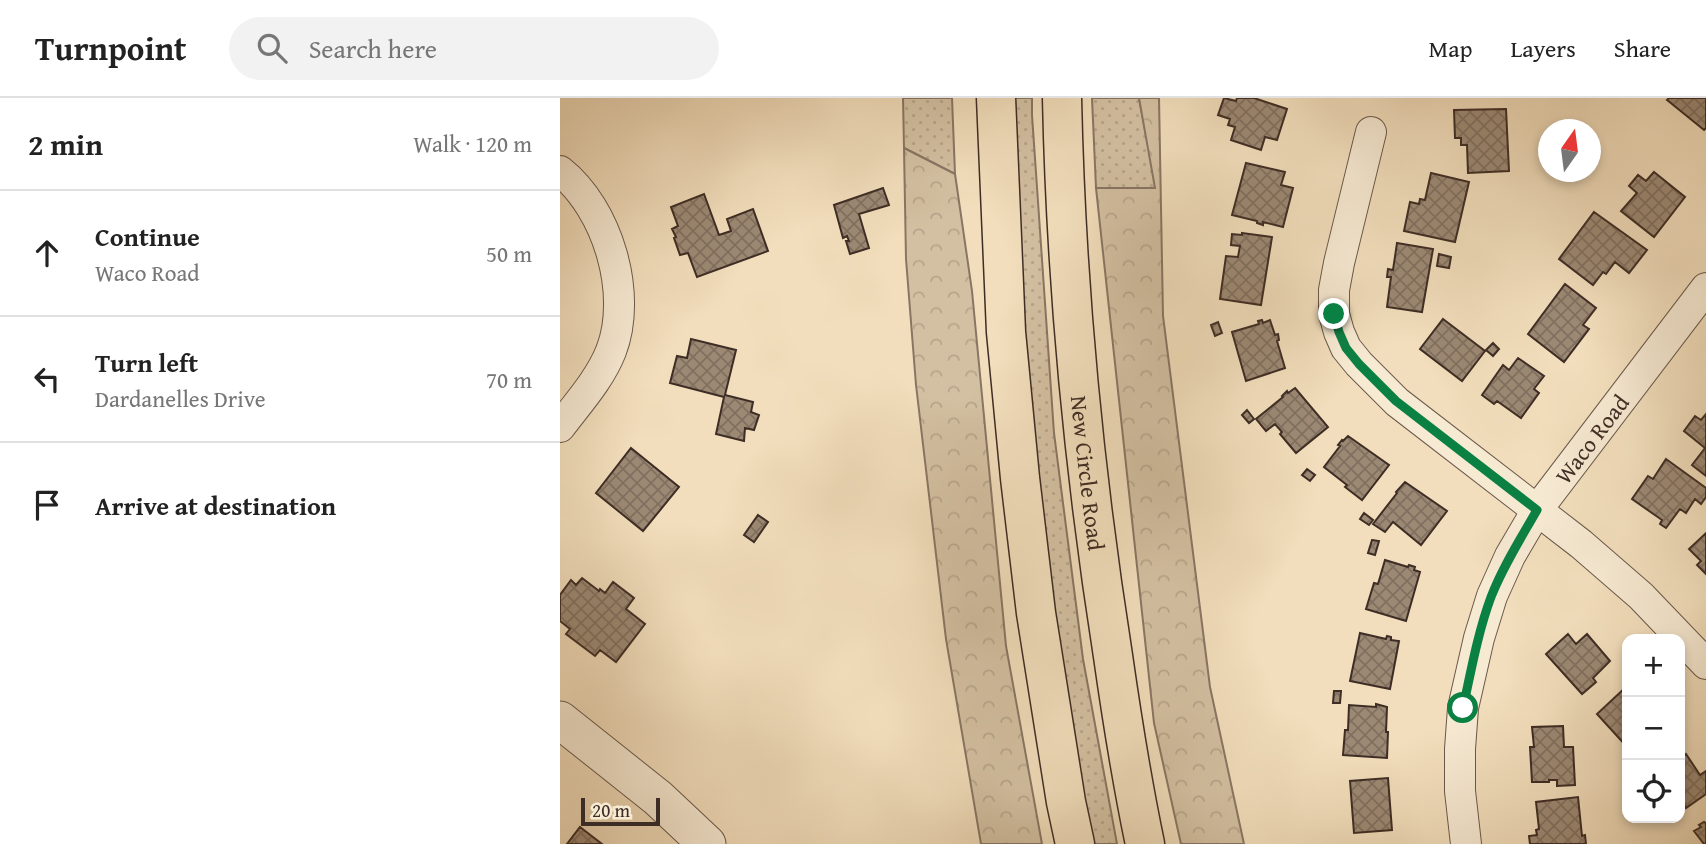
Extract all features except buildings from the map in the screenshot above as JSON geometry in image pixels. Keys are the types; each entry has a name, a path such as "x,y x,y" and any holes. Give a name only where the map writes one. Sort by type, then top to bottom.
{"highway":[{"path":"996,98 1006,332 1020,478 1037,613 1075,844"},
{"name":"New Circle Road","path":"1062,98 1064,179 1084,443 1099,568 1144,844"}],"street":[{"path":"1371,132 1334,290 1334,314 1346,348 1396,401 1581,544 1641,596 1706,664"},
{"path":"560,171 592,207 603,229 613,256 619,318 611,352 593,384 560,427"},
{"name":"Waco Road","path":"1466,844 1460,791 1463,708 1492,596 1510,556 1537,510 1706,288"},
{"path":"560,720 658,798 707,844"}],"green space":[{"path":"903,98 952,98 955,174 904,148"},
{"path":"1010,98 1032,98 1054,433 1083,659 1117,844 1090,844 1055,643 1027,421"},
{"path":"1092,98 1139,98 1156,188 1096,188"},
{"path":"1139,98 1159,98 1163,316 1210,687 1244,844 1181,844 1154,723 1096,188 1155,188"},
{"path":"904,148 955,174 972,291 1006,646 1042,844 981,844 946,639 916,385 906,259"}],"route":[{"path":"1334,314 1346,348 1396,401 1537,510 1510,556 1492,596 1463,708"}]}
